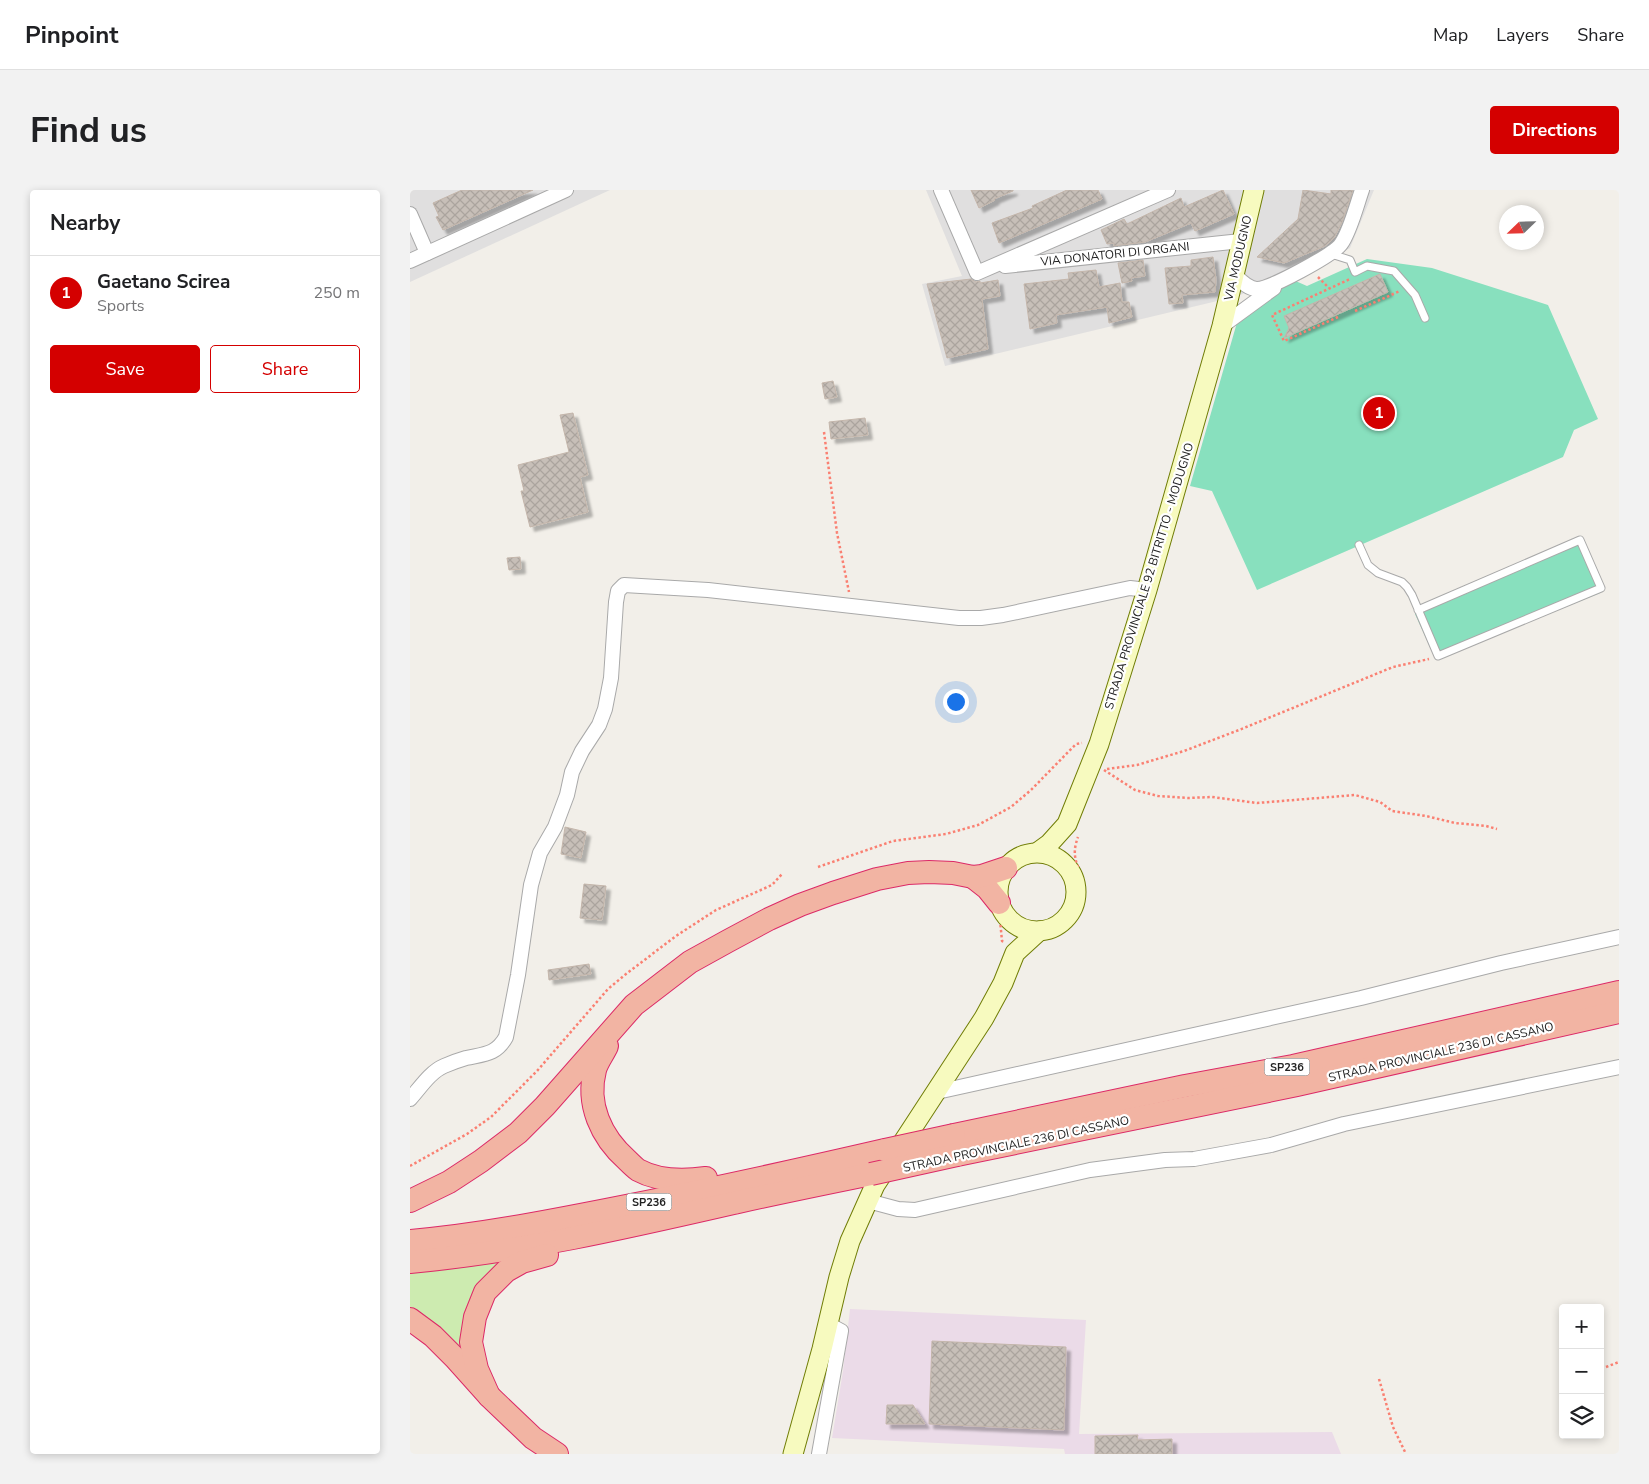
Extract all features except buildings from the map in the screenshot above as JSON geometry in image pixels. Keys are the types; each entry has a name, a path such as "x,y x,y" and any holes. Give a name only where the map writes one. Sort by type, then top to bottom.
{"highway":[{"path":"410,1201 449,1182 473,1167 518,1133 545,1106 634,1005 697,958 768,919 833,893 908,873 953,873 973,877 987,875 1007,862"},
{"path":"973,877 988,888 1004,911"},
{"name":"STRADA PROVINCIALE 236 DI CASSANO","path":"410,1262 446,1259 523,1247 650,1223 871,1174 955,1145 1185,1086 1293,1066 1619,992"},
{"path":"634,1005 608,1044 595,1069 592,1099 600,1125 615,1149 638,1170 674,1180 695,1180 801,1157 885,1150"},
{"name":"STRADA PROVINCIALE 236 DI CASSANO","path":"410,1242 520,1226 588,1213 885,1150 955,1145 1297,1086 1619,1012"},
{"path":"489,1396 477,1369 471,1342 475,1317 485,1292 506,1271 522,1262 576,1246 662,1228 739,1202"},
{"path":"410,1319 433,1336 489,1396 533,1438 557,1454"}],"main road":[{"name":"VIA MODUGNO","path":"1222,326 1254,190"},
{"name":"STRADA PROVINCIALE 92 BITRITTO - MODUGNO","path":"1073,829 1147,590 1222,326"},
{"path":"793,1454 850,1241 875,1186 984,1018 1015,953 1014,935 997,891 1007,862 1048,844 1073,829"},
{"path":"1015,953 1063,921 1071,911 1076,898 1075,884 1066,855 1073,829"},
{"path":"1032,850 1051,855 1062,862 1071,872"},
{"path":"1004,911 1017,926 1044,934"}],"street":[{"path":"410,261 566,190"},
{"path":"941,190 983,270 1168,190"},
{"path":"1235,275 1248,287 1257,289 1286,278 1330,254 1341,244 1346,235 1362,190"},
{"path":"410,214 427,253"},
{"name":"VIA DONATORI DI ORGANI","path":"983,270 1241,241"},
{"path":"1222,326 1286,278"},
{"path":"410,1098 442,1067 465,1058 488,1054 501,1046 506,1038 518,976 531,884 540,853 555,827 567,795 572,772 582,751 599,725 605,709 611,678 613,627 618,591 624,585 708,590 959,618 982,618 1002,615 1130,588 1147,590"},
{"path":"936,1092 1361,998 1619,937"},
{"path":"868,1201 898,1209 915,1210 1090,1170 1194,1158 1271,1145 1344,1124 1619,1067"},
{"path":"819,1454 841,1331 828,1324"}],"lane":[{"path":"1330,254 1350,260 1355,272 1366,266 1394,271 1415,295 1424,318"},
{"path":"1359,545 1368,565 1378,573 1402,582 1407,587 1438,656 1602,588 1580,540 1418,610"}],"path":[{"path":"1338,317 1284,341 1272,315 1352,278"},
{"path":"1355,311 1400,291 1397,286"},
{"path":"824,432 837,533 852,606"},
{"path":"1438,656 1393,667 1184,751 1137,765 1103,769 1135,790 1158,796 1212,797 1257,803 1355,795 1380,802 1392,811 1497,829"},
{"path":"818,867 893,841 946,834 978,825 1011,807 1031,790 1076,744 1087,742 1099,744"},
{"path":"1044,934 1065,928 1075,919 1081,907 1084,893 1082,880 1076,865 1073,829"},
{"path":"1007,862 1032,850"},
{"path":"410,1166 439,1151 491,1117 537,1071 608,989 626,974 676,936 716,910 772,885 782,874"},
{"path":"1606,1367 1619,1362"},
{"path":"1379,1379 1393,1427 1406,1454"}],"shaded area":[{"path":"410,190 610,190 410,282"},
{"path":"926,190 1374,190 1350,248 1313,269 1234,297 945,366 922,284 962,276"},
{"path":"850,1309 1086,1320 1079,1434 1332,1432 1341,1454 1065,1454 1064,1449 832,1438 843,1371"}],"green space":[{"path":"1367,259 1432,268 1548,305 1598,419 1574,430 1563,457 1257,590 1212,491 1190,486 1238,319 1291,279 1307,286"},
{"path":"1578,543 1600,593 1436,660 1415,614 1418,610"},
{"path":"496,1261 498,1265 464,1346 460,1348 410,1309 410,1271"}],"place":[{"name":"Gaetano Scirea","path":"1379,413"}]}
